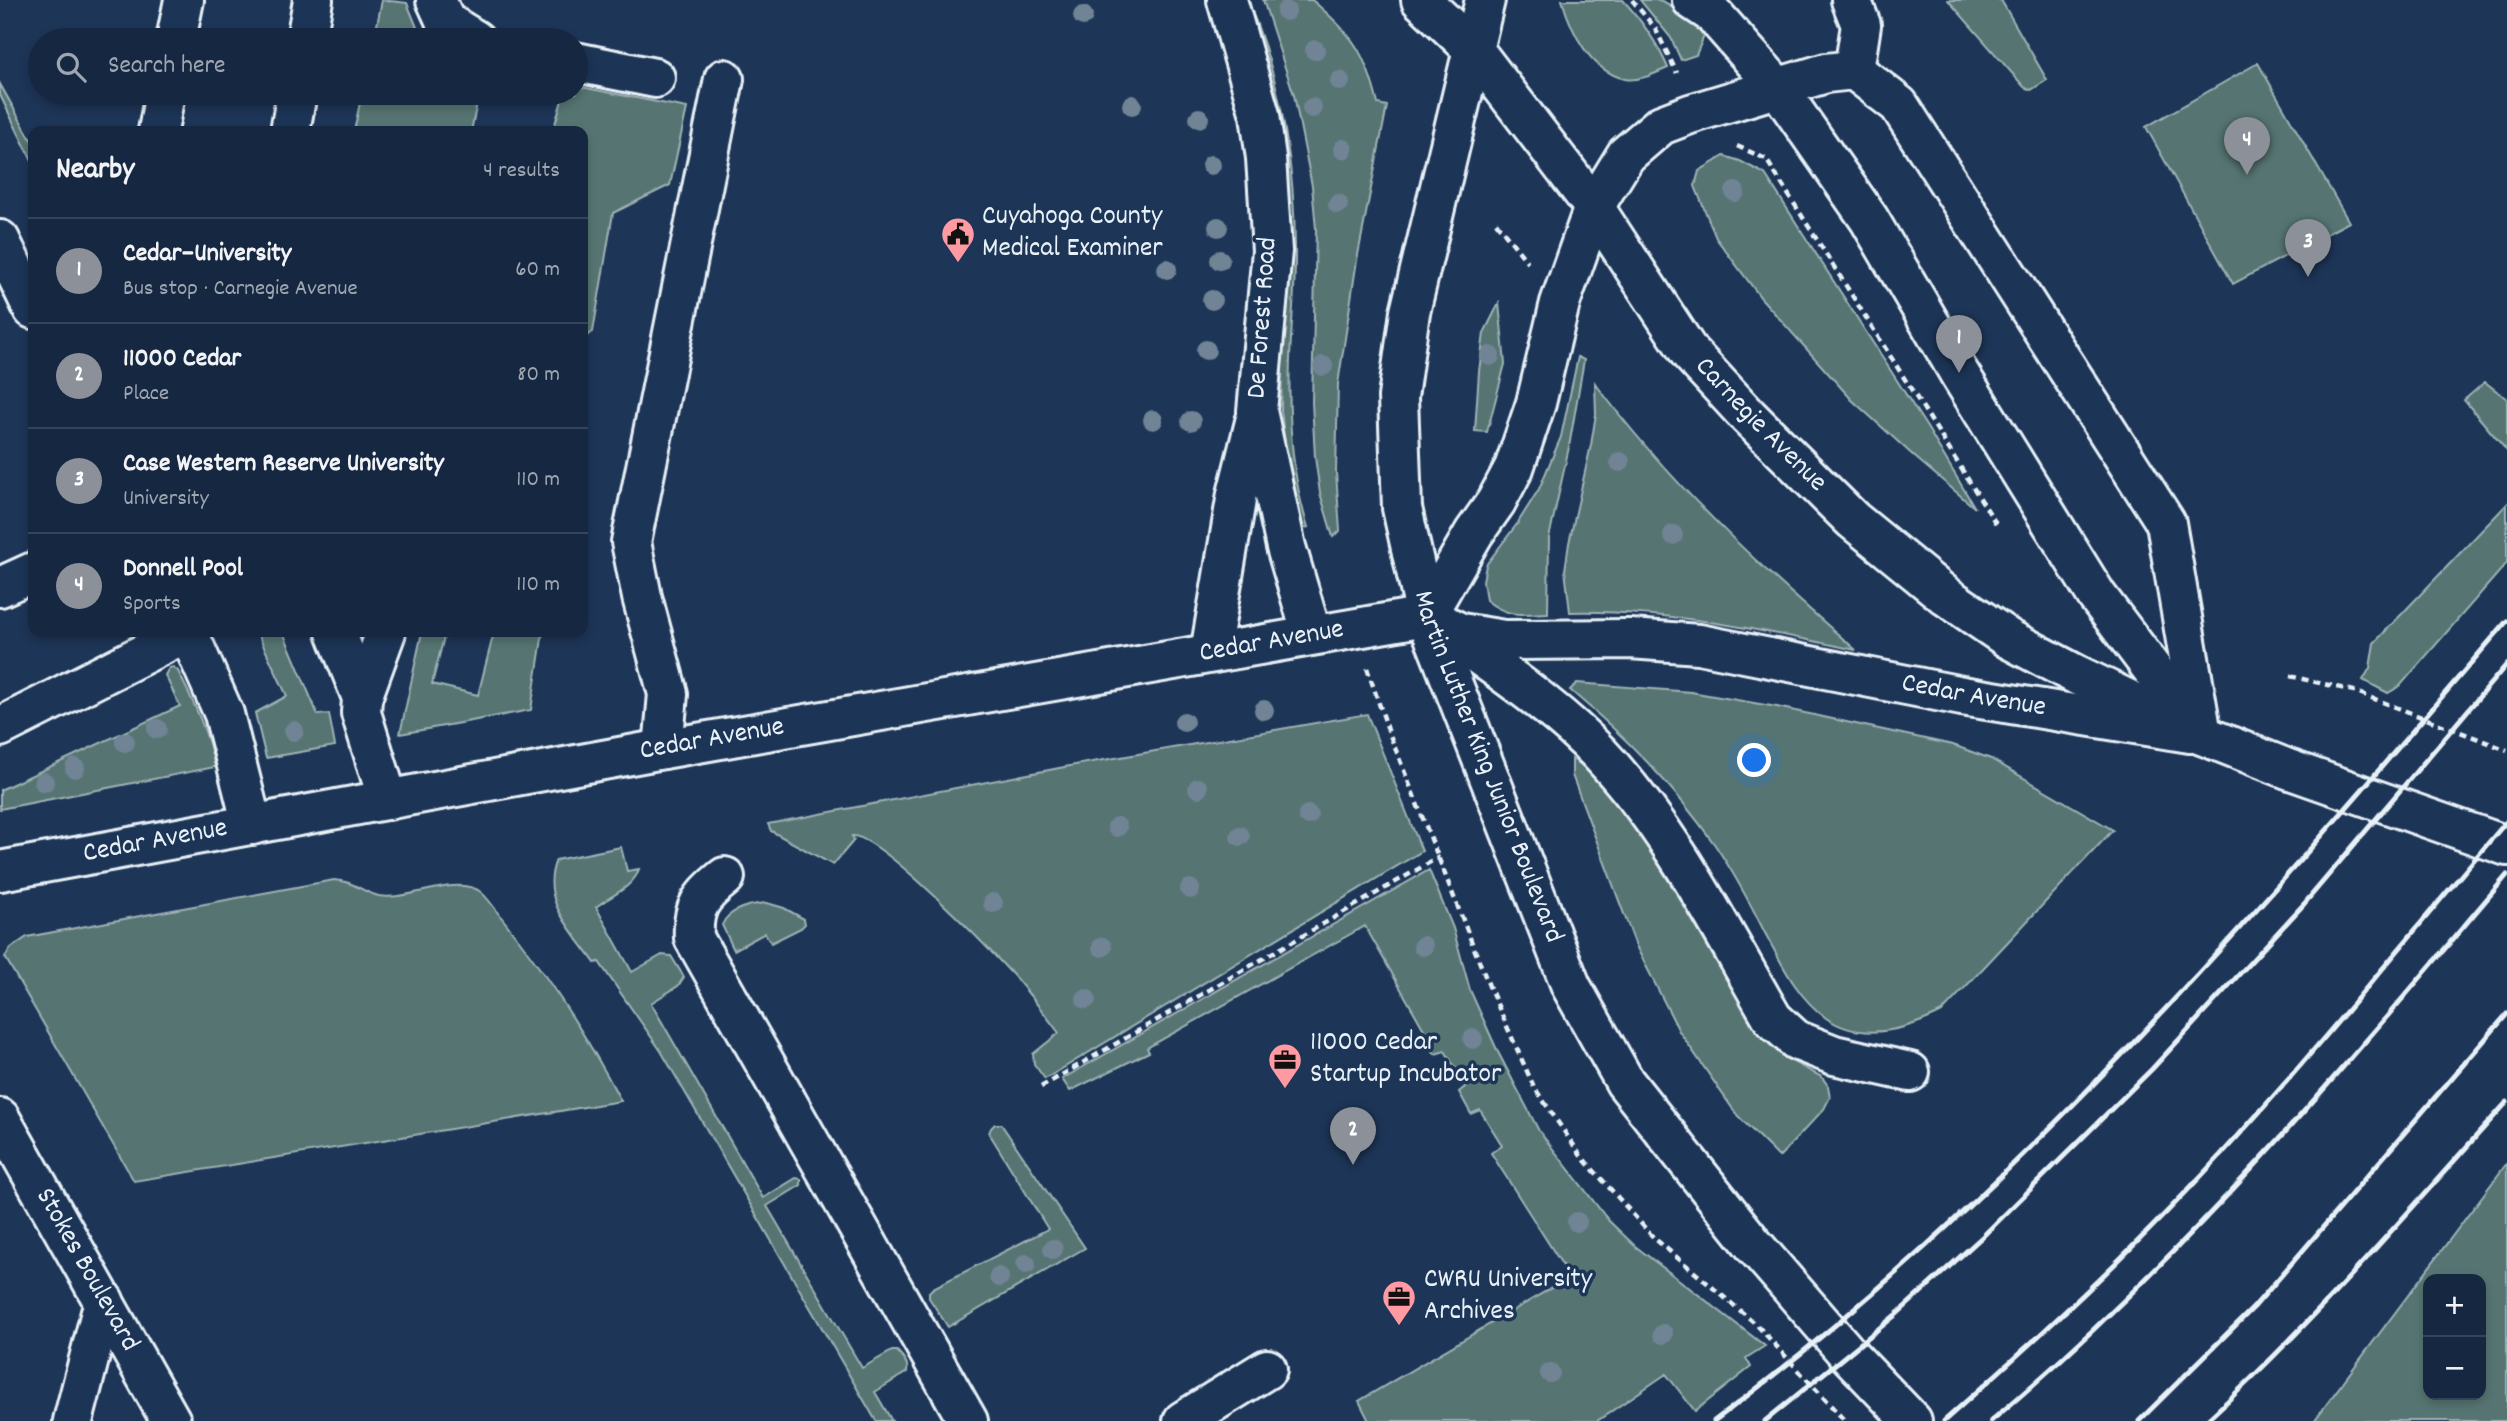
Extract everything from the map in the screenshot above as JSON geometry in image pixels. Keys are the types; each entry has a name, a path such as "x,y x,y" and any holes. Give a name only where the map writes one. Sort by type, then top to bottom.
{"street":[{"path":"178,28 184,0"},
{"path":"308,28 313,0"},
{"path":"436,0 446,22 456,28"},
{"name":"De Forest Road","path":"1227,0 1254,93 1266,158 1272,251 1257,411 1286,547 1312,635"},
{"name":"Carnegie Avenue","path":"1420,0 1474,50 1594,207 1689,352 1748,416 1853,520 1946,596 2009,639 2202,735"},
{"name":"Martin Luther King Junior Boulevard","path":"1485,0 1410,312 1398,397 1402,508 1426,616 1571,986 1625,1082 1753,1244 1849,1355 1912,1421"},
{"path":"1692,0 1713,14 1777,88 1869,219 1959,373 2097,596 2202,735"},
{"path":"1851,0 1861,25 1854,70"},
{"path":"588,64 654,78"},
{"path":"1910,1072 1821,1050 1796,1040 1773,1019 1669,841 1600,755 1563,718 1426,616 1514,468 1536,403 1560,303 1594,207 1626,155 1661,125 1826,73 1854,70 1899,105 2166,523 2202,735"},
{"path":"663,749 668,694 642,597 631,542 723,79"},
{"path":"159,126 163,105"},
{"path":"291,126 295,105"},
{"path":"0,240 28,299"},
{"path":"1210,653 1237,494 1257,411"},
{"path":"0,587 28,574"},
{"name":"Cedar Avenue","path":"0,871 663,749 1426,616 1461,633 1504,640 1630,639 1699,644 1788,660 1886,683 2202,735 2288,769 2507,846"},
{"path":"0,727 178,637"},
{"path":"190,637 224,714 252,825"},
{"path":"337,637 362,698"},
{"path":"384,637 362,698 362,713 388,800"},
{"path":"725,877 712,887 699,903 693,919 694,938 968,1421"},
{"name":"Stokes Boulevard","path":"0,1118 171,1421"},
{"path":"73,1421 104,1301"},
{"path":"1182,1421 1267,1369"}],"path":[{"path":"1632,0 1655,28 1673,62"},
{"path":"1730,147 1739,146 1766,159 1995,522"},
{"path":"1496,222 1536,274"},
{"path":"2290,676 2354,691 2507,750"},
{"path":"1379,703 1388,730"},
{"path":"1041,1087 1438,857"}],"green space":[{"path":"382,0 407,3 417,28 376,28"},
{"path":"1243,0 1247,0 1259,30 1278,94 1293,193 1295,259 1290,423 1294,465 1308,527 1295,531 1281,410 1283,321"},
{"path":"1263,0 1312,0 1356,45 1368,70 1378,104 1387,106 1357,260 1338,384 1336,472 1340,531 1333,537 1320,493 1315,457 1312,402 1316,229 1312,186 1294,95"},
{"path":"1562,0 1623,0 1648,32 1668,68 1630,80 1613,75 1602,68 1592,59 1577,37"},
{"path":"1640,0 1663,2 1696,26 1704,36 1696,55 1681,60 1671,38"},
{"path":"1948,0 2001,0 2047,80 2031,90 2024,87"},
{"path":"2258,63 2349,222 2233,284 2146,127"},
{"path":"0,84 28,134 28,153 0,95"},
{"path":"588,88 687,108 670,185 613,213 593,332 588,335 588,126 554,126 561,105 588,105"},
{"path":"359,105 475,105 476,108 472,126 355,126"},
{"path":"1724,156 1765,174 1928,429 1975,508 1852,400 1761,298 1716,238 1695,186 1699,171"},
{"path":"1499,303 1505,364 1487,432 1475,431 1484,333"},
{"path":"1578,357 1584,360 1549,538 1548,613 1522,614 1501,610 1486,600 1483,581 1486,565 1539,489 1561,437"},
{"path":"2485,382 2507,399 2507,451 2464,400"},
{"path":"1595,383 1654,456 1718,524 1856,650 1679,618 1570,612 1565,570 1596,414"},
{"path":"2507,504 2507,563 2400,686 2388,693 2363,680 2370,668 2374,643"},
{"path":"259,637 285,637 318,715 329,714 335,746 266,758 255,713 287,696"},
{"path":"421,637 444,637 432,684 478,695 493,637 542,637 531,710 400,734"},
{"path":"173,667 178,671 200,718 215,767 0,809 0,790 180,706 165,675 169,668"},
{"path":"1577,683 1691,692 1777,707 1953,745 1991,759 2113,830 1942,1012 1899,1028 1869,1032 1854,1030 1826,1018 1798,990 1715,845 1648,763 1570,690"},
{"path":"1367,714 1422,851 1045,1079 1034,1064 1033,1054 1059,1033 1012,974 934,895 909,872 866,840 852,836 854,840 833,865 771,831 768,824 1075,765"},
{"path":"1572,759 1586,768 1652,845 1725,963 1744,1009 1763,1037 1785,1058 1822,1077 1828,1086 1830,1097 1824,1109 1779,1157 1737,1115 1679,1031 1636,946 1572,775"},
{"path":"621,847 627,871 639,869 627,886 596,907 632,972 662,955 671,956 684,977 678,986 651,1003 763,1198 796,1178 801,1179 801,1185 767,1206 862,1368 892,1351 897,1351 905,1360 907,1372 875,1392 892,1421 876,1421 661,1051 599,962 595,963 561,915 552,889 556,860"},
{"path":"1429,870 1453,928 1470,990 1498,1052 1539,1131 1609,1221 1635,1246 1765,1346 1746,1358 1751,1367 1695,1411 1666,1374 1597,1421 1369,1421 1359,1401 1570,1277 1491,1153 1502,1145 1480,1110 1471,1114 1459,1092 1466,1086 1445,1051 1435,1054 1424,1038 1427,1035 1365,926 1147,1048 1149,1052 1070,1091 1062,1079"},
{"path":"334,880 347,882 379,896 391,897 455,886 467,886 481,892 550,984 621,1101 134,1181 5,957 11,948 27,937"},
{"path":"767,903 784,908 804,919 805,924 771,943 765,933 734,950 722,925 725,920 741,908"},
{"path":"995,1124 1001,1124 1085,1248 948,1327 929,1298 929,1292 933,1288 1048,1229 989,1133"},
{"path":"2507,1163 2507,1421 2314,1421 2423,1275 2423,1400 2486,1400 2486,1274 2424,1274"}],"railway":[{"path":"1714,1421 1825,1334 1931,1242 2033,1145 2132,1044 2323,835 2507,621"},
{"path":"1765,1421 1898,1313 1983,1236 2152,1069 2304,904 2507,664"},
{"path":"1944,1421 2085,1292 2181,1197 2324,1039 2507,821"},
{"path":"1991,1421 2130,1295 2196,1228 2324,1089 2507,875"},
{"path":"2139,1421 2254,1307 2507,1014"},
{"path":"2206,1421 2323,1305 2507,1102"}],"place":[{"name":"Donnell Pool","path":"2247,175"},
{"name":"Cuyahoga County Medical Examiner","path":"958,264"},
{"name":"Case Western Reserve University","path":"2308,277"},
{"name":"Cedar–University","path":"1959,373"},
{"name":"11000 Cedar Startup Incubator","path":"1285,1090"},
{"name":"11000 Cedar","path":"1353,1165"},
{"name":"CWRU University Archives","path":"1399,1327"}]}
